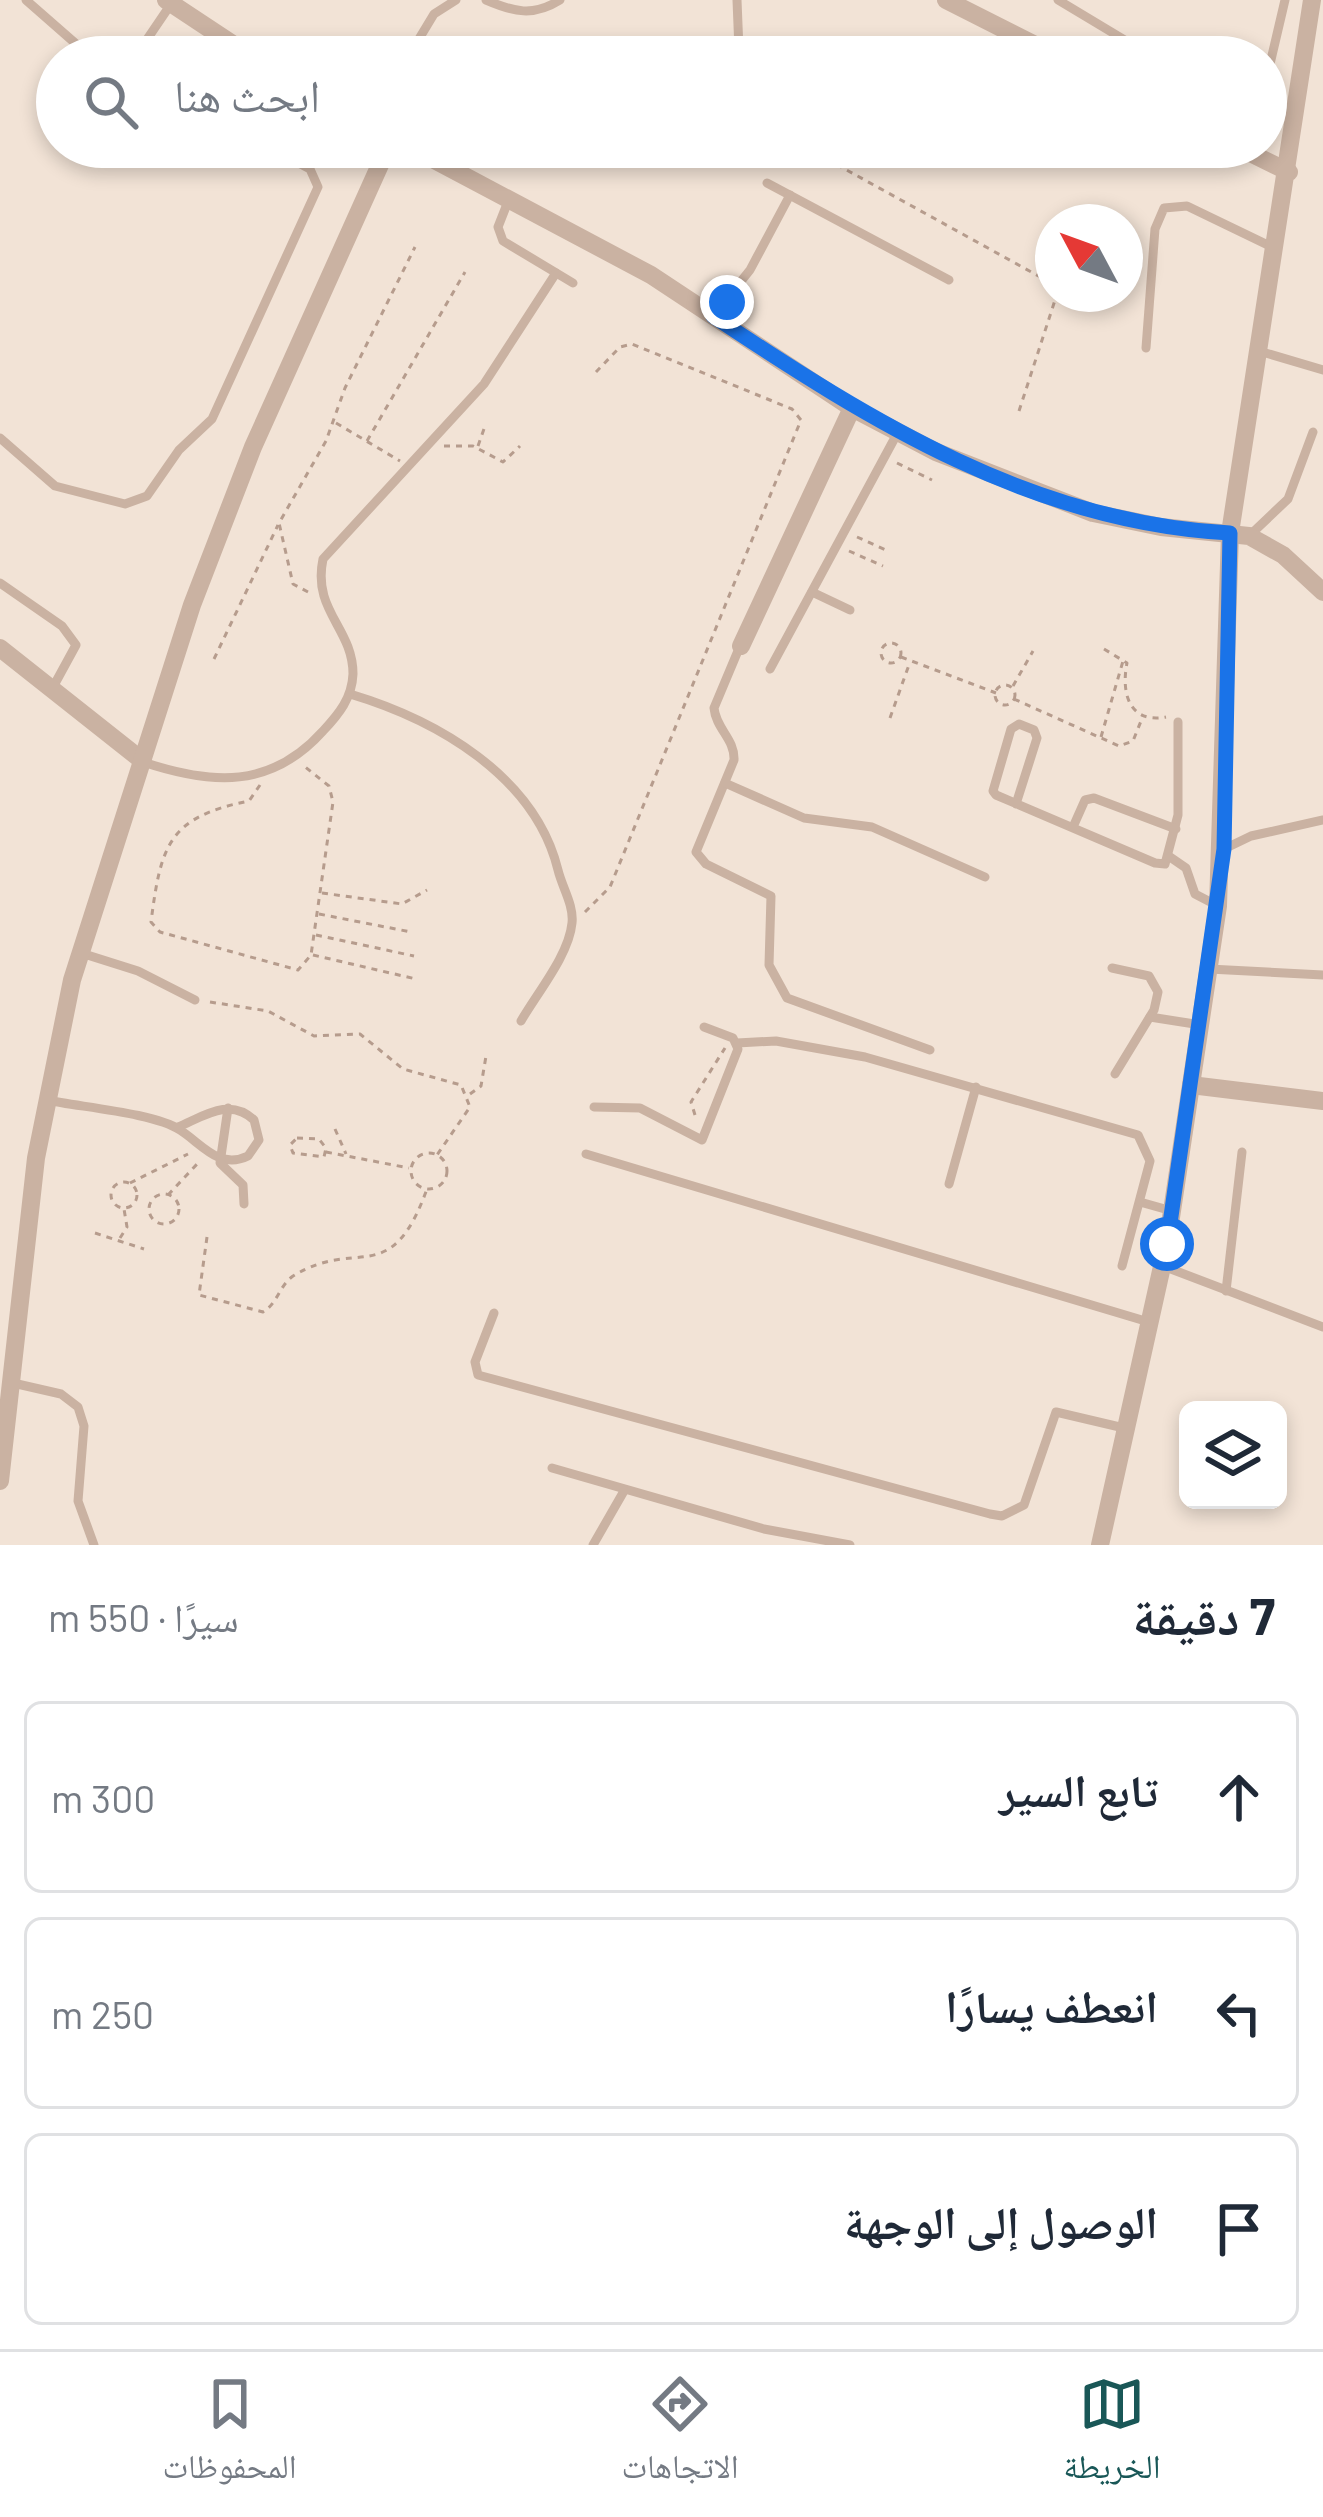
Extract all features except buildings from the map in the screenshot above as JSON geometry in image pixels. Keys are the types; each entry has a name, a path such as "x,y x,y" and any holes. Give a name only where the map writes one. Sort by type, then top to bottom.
{"street":[{"path":"946,0 1017,36"},
{"path":"1100,1545 1163,1265 1218,906 1240,535 1259,351 1312,0"},
{"path":"169,2 220,36"},
{"path":"0,1481 13,1383 8,1331 47,1100 81,953 139,760 253,447 379,168"},
{"path":"449,168 634,266 852,407 974,470 1093,513 1161,527 1240,535 1283,555 1323,592"},
{"path":"1281,168 1289,172"},
{"path":"740,646 852,407"},
{"path":"0,648 139,760"},
{"path":"1192,1085 1323,1100"}],"lane":[{"path":"26,0 67,36"},
{"path":"486,0 522,13 541,11 560,0"},
{"path":"737,0 738,36"},
{"path":"1058,0 1119,36"},
{"path":"1277,36 1285,0"},
{"path":"421,36 434,14 452,1"},
{"path":"148,36 169,2"},
{"path":"0,438 55,486 125,505 147,496 179,450 212,419 318,188 308,168"},
{"path":"767,183 949,280"},
{"path":"713,316 739,286 790,195"},
{"path":"508,200 498,227 502,241 573,283"},
{"path":"1146,348 1155,229 1164,208 1187,206 1276,249"},
{"path":"139,760 218,782 262,774 293,758 318,737 350,694 351,658 321,591 323,559 412,468 497,366 556,273"},
{"path":"1259,351 1323,370"},
{"path":"770,669 898,432"},
{"path":"1240,535 1288,499 1313,432"},
{"path":"0,583 62,626 76,645 52,689"},
{"path":"812,592 850,610"},
{"path":"740,646 714,709 715,719 735,748 696,852 706,864 763,887 771,896 769,965 777,989 798,1004 930,1050"},
{"path":"350,694 426,722 519,791 548,833 573,918 569,936 521,1021"},
{"path":"1016,804 1037,738 1034,730 1019,724 1011,729 991,787 1016,804 1160,865 1170,856 1176,829 1178,722"},
{"path":"724,783 804,818 872,827 985,877"},
{"path":"1072,827 1085,800 1094,798 1176,829"},
{"path":"1224,849 1251,836 1323,820"},
{"path":"1170,856 1186,868 1195,894 1218,906"},
{"path":"81,953 138,970 195,1000"},
{"path":"1112,968 1139,972 1155,983 1158,1002 1115,1075"},
{"path":"1209,969 1323,974"},
{"path":"1150,1017 1201,1025"},
{"path":"704,1027 737,1043 796,1043 976,1087 1138,1135 1150,1161 1122,1266"},
{"path":"594,1107 640,1108 668,1119 698,1141 708,1129 737,1043"},
{"path":"949,1184 976,1087"},
{"path":"47,1100 178,1127 220,1158 239,1160 259,1140 248,1113 229,1108 178,1127"},
{"path":"220,1158 229,1108"},
{"path":"1226,1291 1242,1153"},
{"path":"586,1154 1152,1323"},
{"path":"220,1158 243,1185 244,1204"},
{"path":"1139,1202 1172,1211"},
{"path":"1163,1265 1323,1327"},
{"path":"494,1313 474,1367 478,1375 990,1514 1002,1516 1024,1505 1056,1412 1067,1410 1129,1430"},
{"path":"13,1383 61,1394 78,1407 84,1426 78,1502 94,1545"},
{"path":"552,1468 764,1529 850,1545"},
{"path":"593,1545 624,1491"}],"path":[{"path":"844,168 1035,274"},
{"path":"214,659 334,422 415,247"},
{"path":"367,441 465,272"},
{"path":"1019,412 1051,312"},
{"path":"573,918 610,887 801,420 792,409 632,344 620,347 596,372"},
{"path":"334,422 412,468"},
{"path":"477,448 485,426"},
{"path":"430,447 477,448 503,462 520,446"},
{"path":"885,457 932,480"},
{"path":"279,524 293,584 302,591 321,591"},
{"path":"847,528 886,550"},
{"path":"837,546 883,566"},
{"path":"1104,649 1124,659"},
{"path":"1014,699 1012,688 1033,651"},
{"path":"901,657 996,693 1000,703 1014,699 1129,745 1143,716"},
{"path":"1124,659 1125,698 1143,716 1171,716 1178,722"},
{"path":"1101,737 1124,659"},
{"path":"890,718 911,660"},
{"path":"996,693 1001,686 1012,688"},
{"path":"262,774 249,801 200,812 174,836 151,922 160,932 292,970 304,967 311,955 332,793 293,758"},
{"path":"320,892 401,904 427,890"},
{"path":"317,913 411,932"},
{"path":"314,934 414,956"},
{"path":"311,955 416,979"},
{"path":"195,1000 268,1011 314,1036 360,1034 403,1069 450,1080 468,1094"},
{"path":"708,1129 691,1112 691,1102 721,1052 737,1043"},
{"path":"468,1094 481,1086 486,1056"},
{"path":"436,1155 466,1118 468,1094"},
{"path":"335,1130 346,1156"},
{"path":"326,1152 321,1159 308,1159 293,1154 290,1144 297,1138 317,1138 326,1152 411,1168"},
{"path":"119,1241 128,1227 123,1207 114,1202 111,1191 118,1183 130,1183 145,1171 178,1161 197,1144"},
{"path":"168,1195 177,1202 178,1214 160,1223 151,1216 150,1204 157,1196 168,1195 207,1152"},
{"path":"207,1238 199,1295 263,1312 294,1276 394,1247 408,1233 427,1189 446,1176 445,1164 436,1155 421,1155 411,1168"},
{"path":"411,1168 416,1184 427,1189"},
{"path":"123,1207 136,1198 130,1183"},
{"path":"95,1233 144,1249"}],"route":[{"path":"727,302 713,316 852,407 974,470 1093,513 1161,527 1230,533 1224,849 1167,1244"}]}
